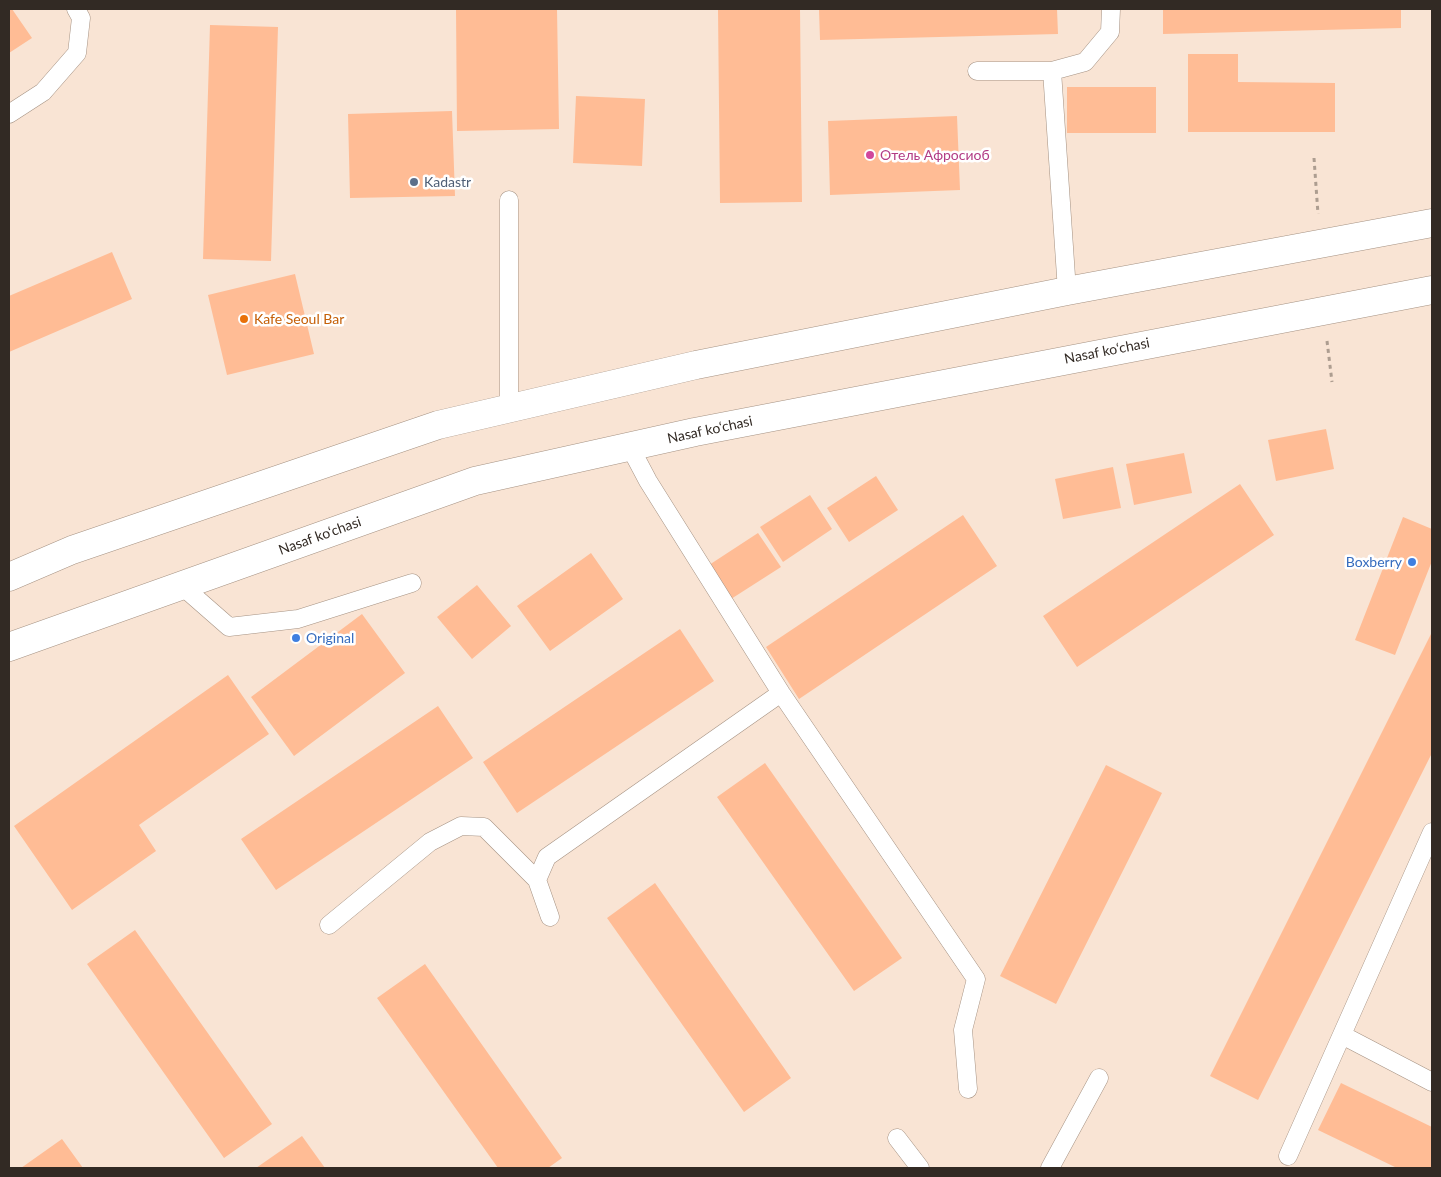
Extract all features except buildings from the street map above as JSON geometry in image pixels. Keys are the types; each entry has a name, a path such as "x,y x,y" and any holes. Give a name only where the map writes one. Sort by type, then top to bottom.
{"main road":[{"path":"9,577 72,550 438,425 696,365 1067,291 1432,223"},
{"name":"Nasaf ko‘chasi","path":"9,647 475,481 630,447 1100,352 1432,290"}],"lane":[{"path":"9,114 43,92 77,52 80,18 76,9"},
{"path":"977,71 1052,71 1085,62 1110,32 1111,9"},
{"path":"1052,71 1067,291"},
{"path":"509,200 509,409"},
{"path":"630,447 648,481 781,693 976,979 963,1030 968,1089"},
{"path":"181,586 229,627 298,619 412,582"},
{"path":"537,880 547,856 781,693"},
{"path":"329,925 430,842 461,826 484,827 537,880 550,917"},
{"path":"1288,1156 1432,832"},
{"path":"1342,1034 1432,1082"},
{"path":"1050,1168 1100,1078"},
{"path":"897,1138 920,1168"}],"path":[{"path":"1314,158 1318,214"},
{"path":"1327,340 1332,382"}],"place":[{"name":"Отель Афросиоб","path":"870,155"},
{"name":"Kadastr","path":"414,182"},
{"name":"Kafe Seoul Bar","path":"244,319"},
{"name":"Boxberry","path":"1412,562"},
{"name":"Original","path":"296,638"}]}
